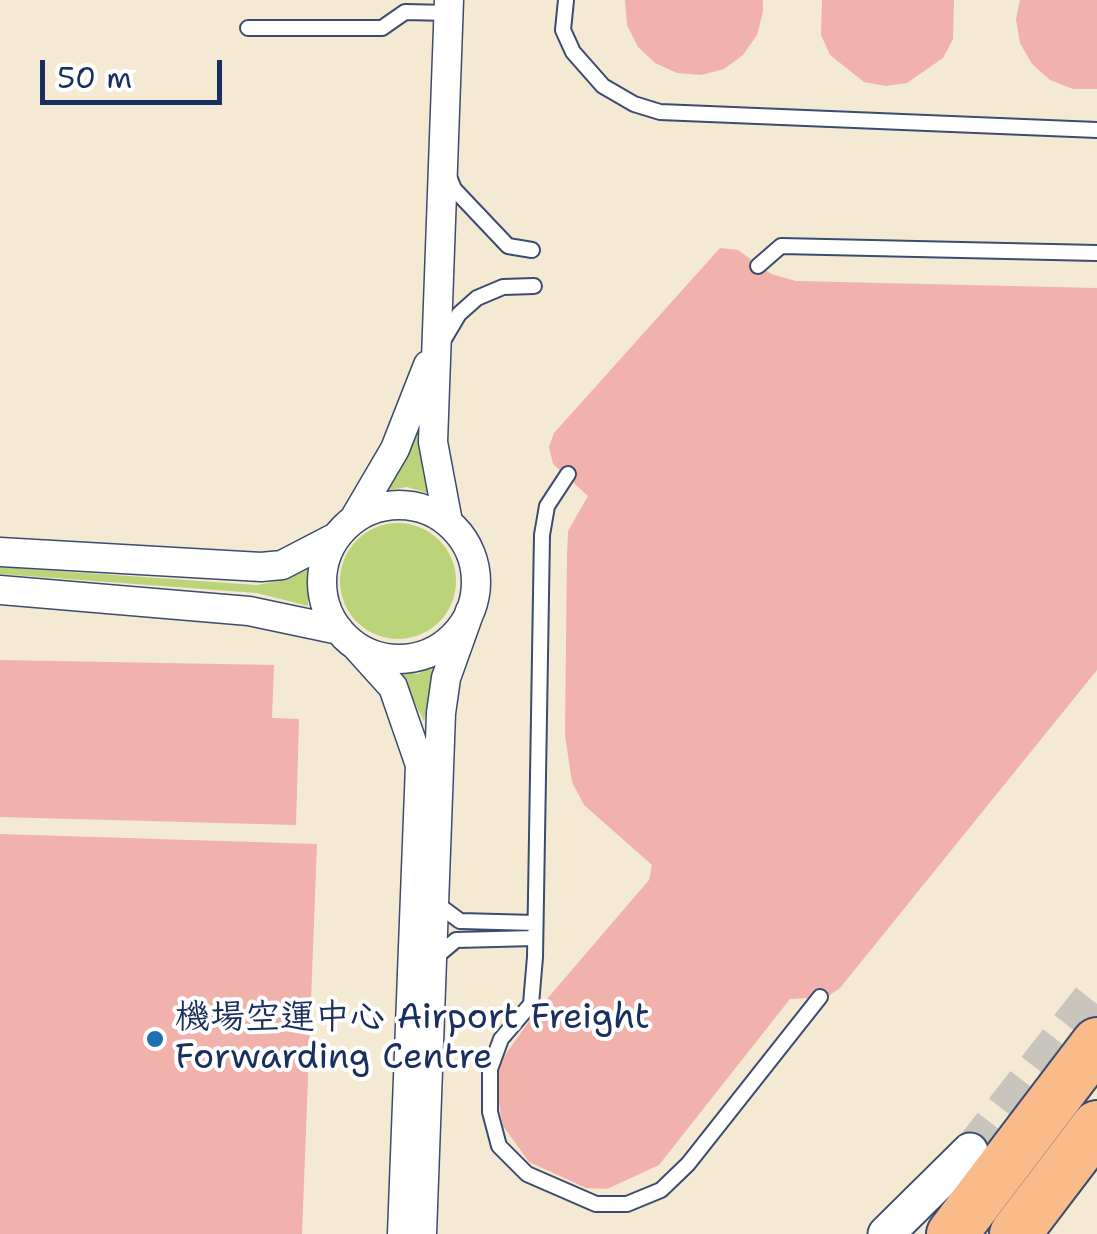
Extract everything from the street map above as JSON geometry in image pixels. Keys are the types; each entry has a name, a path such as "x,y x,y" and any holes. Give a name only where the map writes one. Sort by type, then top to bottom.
{"highway":[{"path":"952,1234 1097,1043"},
{"path":"1015,1234 1097,1126"}],"street":[{"path":"448,7 433,442 448,522"},
{"path":"402,1234 420,764 393,687 347,638 322,594 326,554 395,449 436,346"},
{"path":"0,552 282,566 376,508 402,504 426,509 448,522 464,540 474,563 476,587 446,678 441,713 422,1234"},
{"path":"0,590 194,604 286,617 347,638 376,656 422,656 459,631 470,611"},
{"path":"886,1234 970,1151"}],"lane":[{"path":"566,0 563,30 574,52 593,75 634,104 660,112 1097,130"},
{"path":"248,28 382,28 412,6 448,7"},
{"path":"442,160 454,189 508,246 532,250"},
{"path":"758,266 782,246 1097,253"},
{"path":"436,346 476,298 504,287 534,286"},
{"path":"568,474 548,506 542,534 531,1004 500,1039 490,1069 490,1112 499,1146 527,1174 596,1204 627,1204 661,1190 688,1164 820,998"},
{"path":"437,904 460,921 535,931"},
{"path":"434,959 456,940 535,931"}],"green space":[{"path":"426,396 422,468 427,493 407,487 383,491"},
{"path":"398,523 420,528 439,540 451,559 456,581 451,603 439,622 420,634 398,639 376,634 357,622 345,603 340,581 345,559 357,540 376,528"},
{"path":"0,567 257,585 288,579 308,569 308,606 257,593 0,574"},
{"path":"442,660 424,721 398,672 418,674"}],"pier":[{"path":"1097,1116 1097,1206 1075,1234 1003,1234"}],"building":[{"path":"625,0 763,0 763,12 757,35 743,55 724,69 701,75 677,73 655,63 638,47 627,25"},
{"path":"822,0 954,0 953,39 943,58 907,83 886,86 864,82 830,55 821,35"},
{"path":"1020,0 1097,0 1097,89 1073,89 1050,80 1032,64 1020,43 1016,19"},
{"path":"720,248 738,250 771,274 796,281 1097,288 1097,670 840,988 827,997 790,999 659,1165 607,1189 586,1188 529,1162 503,1126 496,1088 500,1062 535,1013 649,880 652,865 584,805 572,782 565,735 568,531 588,496 553,464 549,447 554,433"},
{"path":"0,660 274,665 272,718 299,719 296,825 0,817"},
{"name":"機場空運中心 Airport Freight Forwarding Centre","path":"0,834 317,844 302,1234 0,1234"}],"tunnel":[{"path":"970,1151 1097,989"}],"place":[{"name":"機場空運中心 Airport Freight Forwarding Centre","path":"155,1039"}]}
